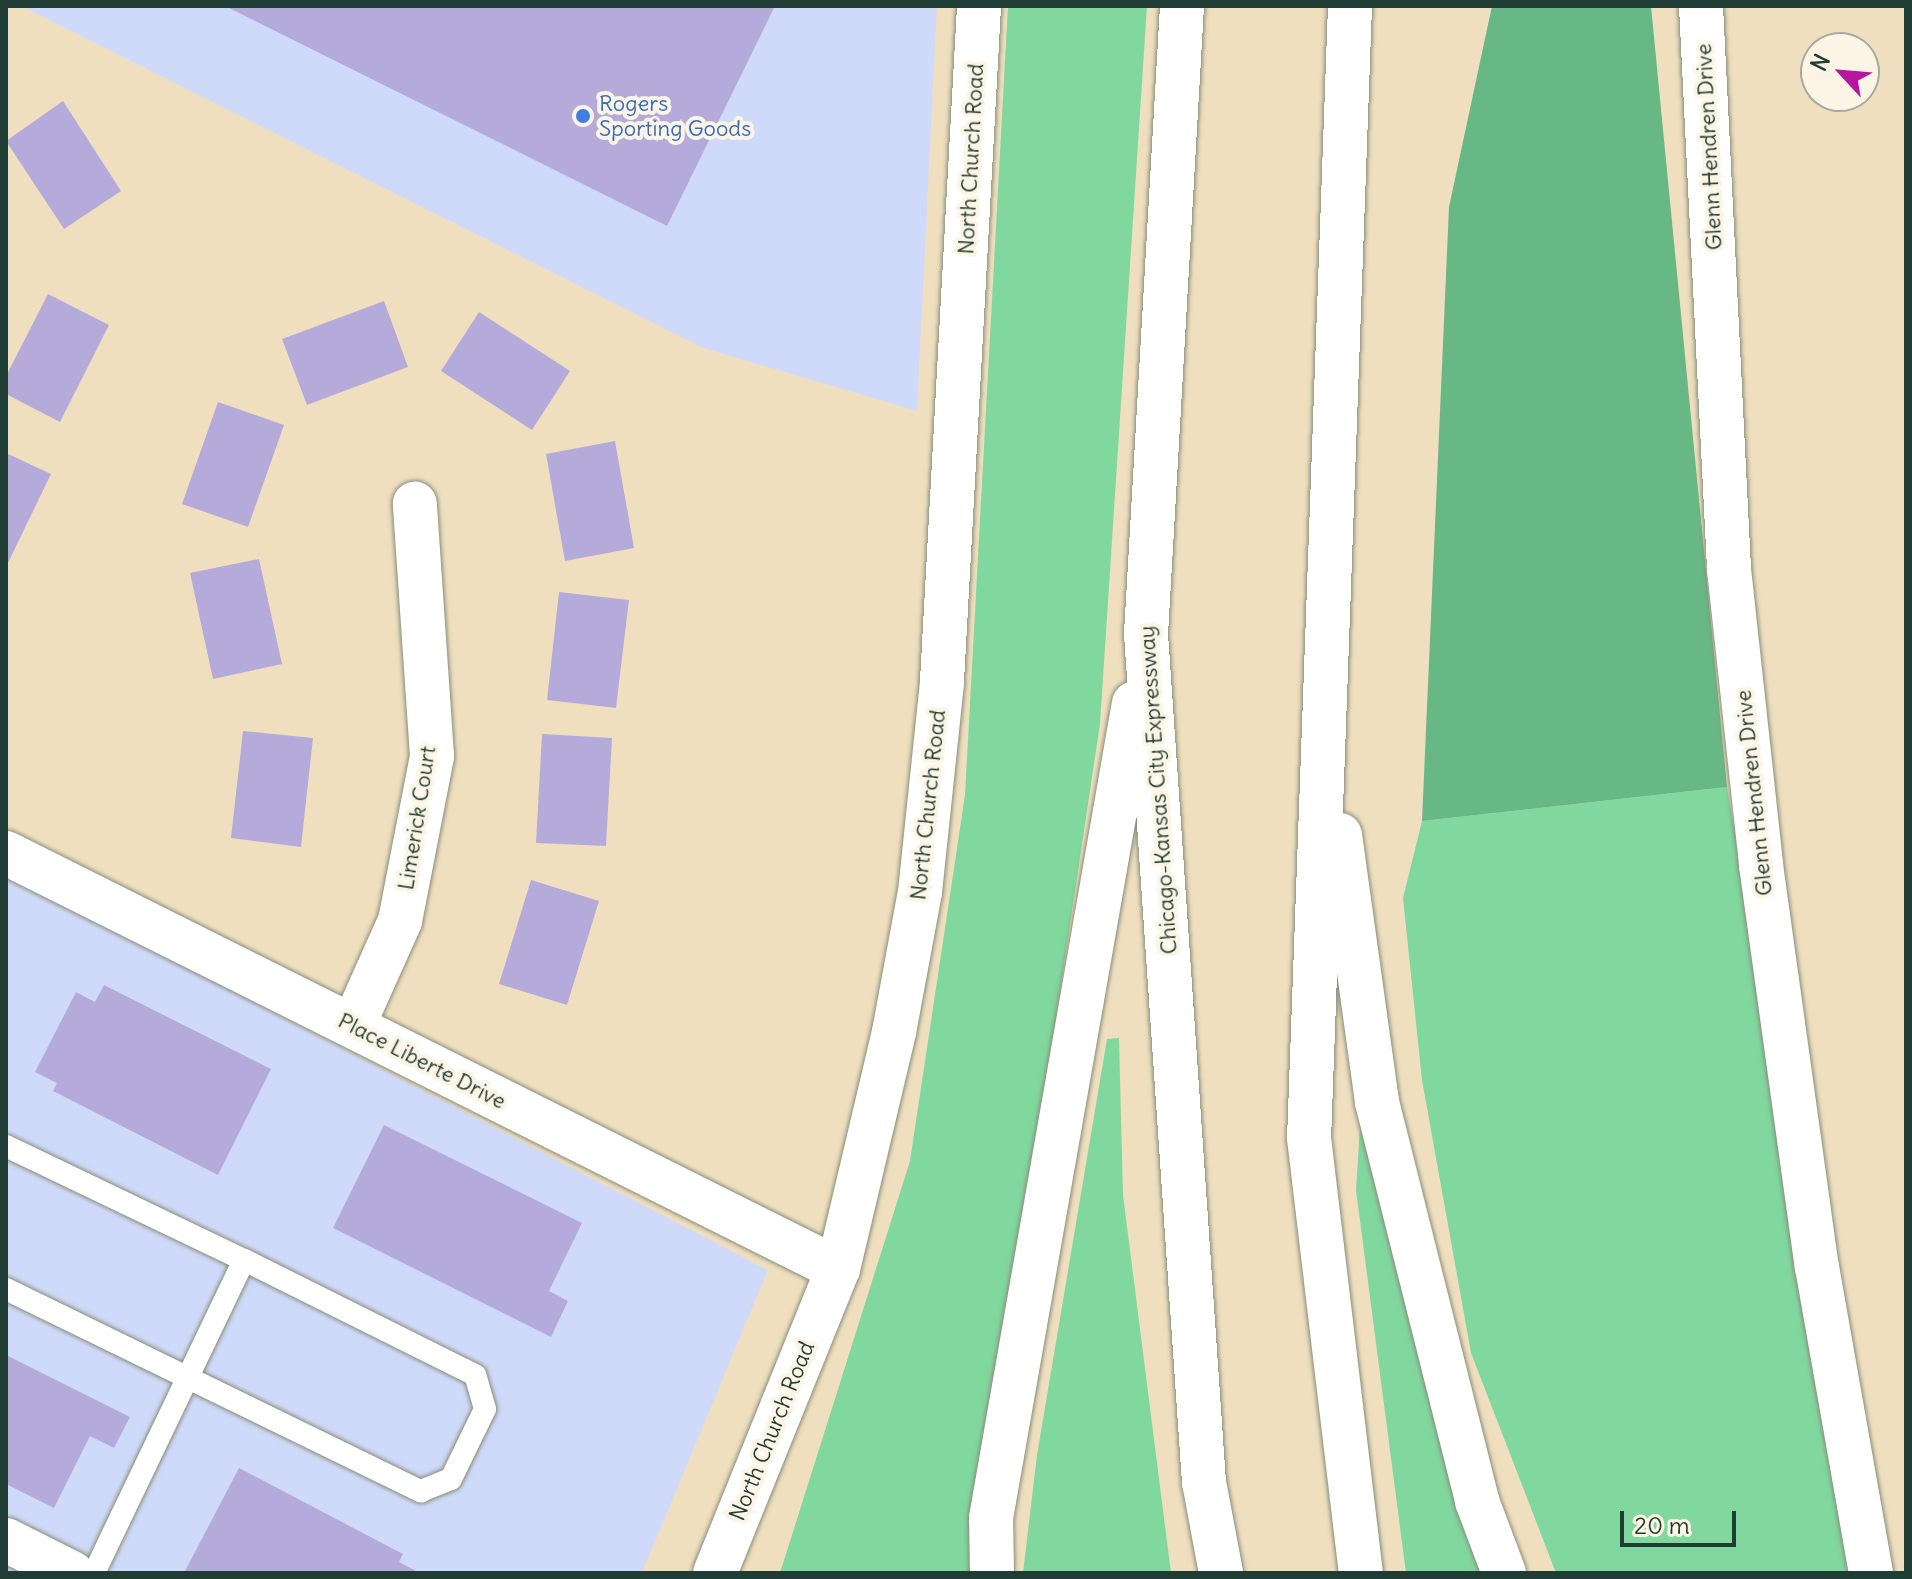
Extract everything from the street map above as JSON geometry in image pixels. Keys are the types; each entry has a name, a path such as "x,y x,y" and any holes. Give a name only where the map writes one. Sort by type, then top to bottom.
{"main road":[{"name":"North Church Road","path":"715,1573 838,1269 894,1032 920,892 942,681 979,6"},
{"name":"Chicago-Kansas City Expressway","path":"1182,6 1146,634 1204,1482 1221,1573"},
{"path":"1350,6 1309,1138 1361,1573"},
{"name":"Glenn Hendren Drive","path":"1701,6 1729,569 1758,834 1817,1267 1871,1573"},
{"name":"Limerick Court","path":"353,1026 400,921 432,756 415,504"},
{"path":"992,1573 991,1518 1146,634"},
{"path":"1323,718 1377,1102 1477,1501 1504,1573"},
{"name":"Place Liberte Drive","path":"8,858 353,1026 838,1269"},
{"path":"6,1540 72,1573"}],"lane":[{"path":"6,1146 475,1375 485,1409 451,1479 421,1491 6,1289"},
{"path":"94,1573 244,1260"}],"shaded area":[{"path":"21,6 937,6 917,411 703,348"},
{"path":"6,873 768,1270 642,1573 6,1573"}],"green space":[{"path":"1008,6 1147,6 1100,724 973,1573 780,1573 910,1161 965,795"},
{"path":"1492,6 1651,6 1727,787 1422,821 1449,207"},
{"path":"1727,787 1867,1573 1556,1573 1471,1353 1422,1080 1403,898 1422,821"},
{"path":"1119,1038 1123,1195 1171,1573 1023,1573 1037,1455 1107,1039"},
{"path":"1360,1126 1450,1478 1483,1573 1406,1573 1356,1190"}],"building":[{"name":"Rogers Sporting Goods","path":"225,6 775,6 667,226"},
{"path":"63,101 121,191 64,229 6,141"},
{"path":"48,294 109,325 60,422 6,394 6,376"},
{"path":"384,301 408,367 307,405 282,339"},
{"path":"479,312 570,371 532,430 441,371"},
{"path":"218,402 284,425 248,527 182,504"},
{"path":"615,441 634,548 565,561 546,454"},
{"path":"6,453 51,474 6,567"},
{"path":"259,559 282,664 213,679 190,573"},
{"path":"559,592 629,600 616,708 547,700"},
{"path":"243,731 313,738 301,847 231,838"},
{"path":"542,734 612,738 606,846 536,843"},
{"path":"531,880 599,901 567,1005 499,984"},
{"path":"104,985 271,1069 218,1175 53,1091 57,1083 35,1072 76,992 95,1002"},
{"path":"384,1125 582,1223 549,1291 568,1301 551,1337 333,1228"},
{"path":"6,1355 130,1417 114,1448 90,1436 54,1508 6,1484"},
{"path":"239,1468 403,1554 399,1562 420,1573 185,1571"}],"place":[{"name":"Rogers Sporting Goods","path":"583,116"}]}
